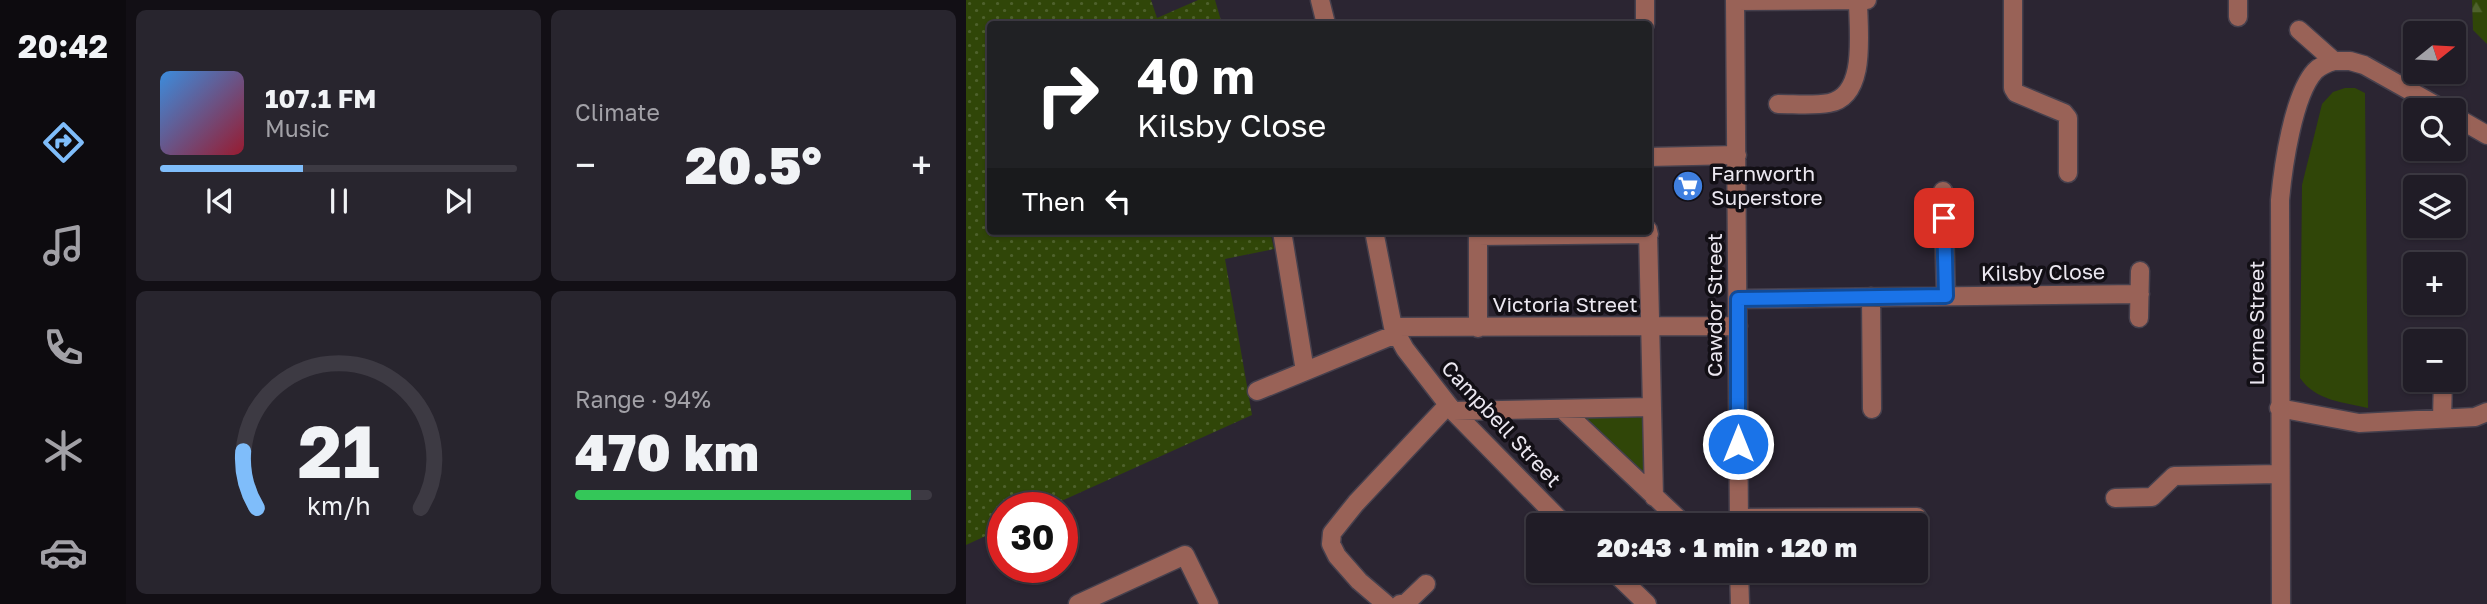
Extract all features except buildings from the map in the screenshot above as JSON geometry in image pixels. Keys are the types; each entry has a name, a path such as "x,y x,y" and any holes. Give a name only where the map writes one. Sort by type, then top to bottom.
{"street":[{"path":"1320,0 1325,21"},
{"path":"1645,0 1646,21"},
{"path":"1778,104 1831,103 1848,93 1857,74 1858,0"},
{"path":"1735,1 1867,0"},
{"path":"2013,0 2013,88 2016,93 2064,113 2068,118 2068,173"},
{"name":"Cawdor Street","path":"1735,1 1739,513"},
{"path":"2299,30 2334,61 2350,61 2364,65 2423,98"},
{"name":"Lorne Street","path":"2281,604 2279,408 2280,200 2283,164 2307,83 2322,65 2334,61"},
{"path":"2466,123 2487,135"},
{"path":"1652,156 1737,155"},
{"path":"1943,191 1946,296"},
{"path":"1283,235 1305,372"},
{"name":"Campbell Street","path":"1375,235 1394,330 1450,408 1553,513"},
{"path":"1478,235 1479,328"},
{"path":"1648,235 1654,497"},
{"path":"2139,318 2140,271"},
{"name":"Kilsby Close","path":"1738,299 2140,294"},
{"path":"1871,297 1871,410"},
{"name":"Victoria Street","path":"1394,330 1738,326"},
{"path":"1257,391 1305,372 1394,330"},
{"path":"2442,418 2443,392"},
{"path":"1386,604 1359,581 1337,556 1331,544 1332,533 1356,503 1450,408 1651,407"},
{"path":"2279,408 2359,424 2481,415"},
{"path":"1562,409 1672,513"},
{"path":"2115,498 2152,497 2174,476 2279,474"},
{"path":"1078,604 1185,555 1209,604"},
{"path":"1625,583 1647,604"},
{"path":"1739,583 1740,604"},
{"path":"1400,604 1405,604 1426,584"}],"green space":[{"path":"966,0 1151,0 1157,18 1198,0 1215,0 1221,21 987,21 987,235 1271,235 1274,249 1225,259 1252,415 1078,493 987,492 987,535 966,545"},
{"path":"2472,0 2487,0 2487,44 2473,30"},
{"path":"2355,88 2365,93 2368,408 2322,396 2306,386 2300,378 2302,185 2322,104 2333,92"},
{"path":"1645,413 1647,483 1580,415"}],"place":[{"name":"Farnworth Superstore","path":"1688,186"}],"route":[{"path":"1738,444 1738,299 1946,296 1944,218"}]}
